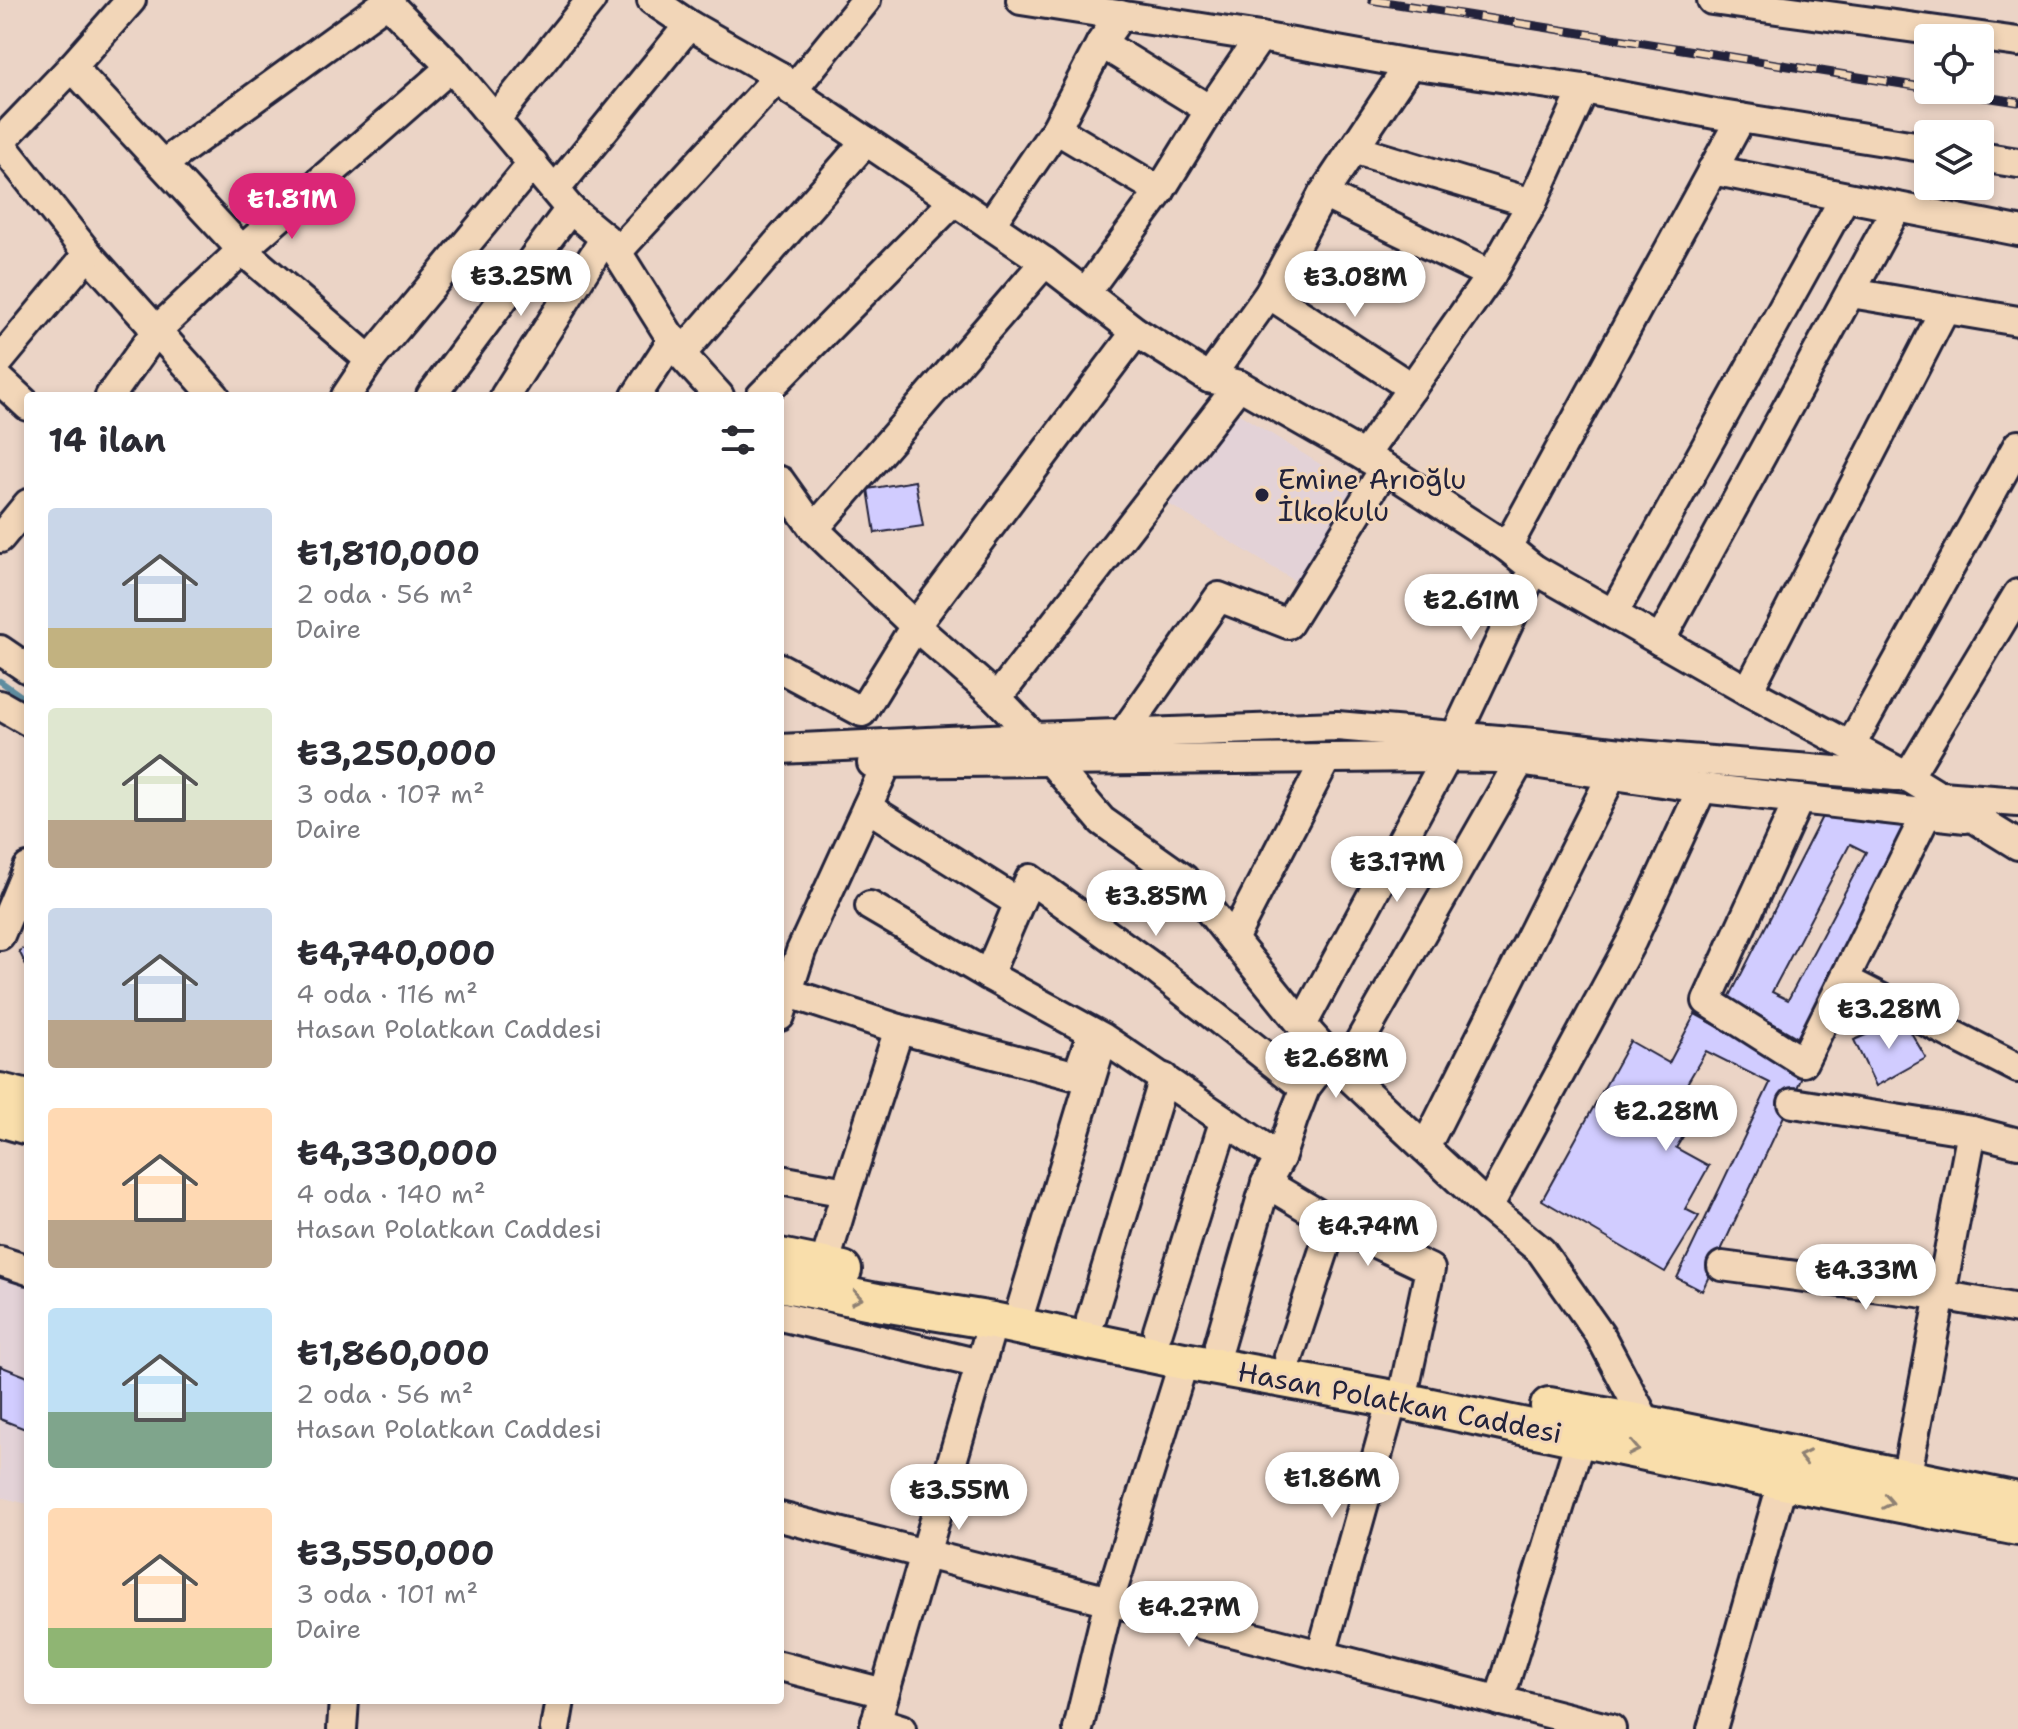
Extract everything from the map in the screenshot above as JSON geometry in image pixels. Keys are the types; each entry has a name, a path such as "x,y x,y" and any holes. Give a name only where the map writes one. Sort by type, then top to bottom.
{"main road":[{"path":"0,1092 24,1098"},
{"path":"0,1118 24,1125"},
{"name":"Hasan Polatkan Caddesi","path":"784,1258 1184,1361 1647,1424 2018,1501"},
{"name":"Hasan Polatkan Caddesi","path":"784,1284 877,1302 1091,1319 1289,1356 1400,1390 1581,1437 2018,1527"}],"street":[{"path":"131,0 0,143 88,254 211,392"},
{"path":"495,120 591,0"},
{"path":"652,0 786,84 1045,262 1136,332 1209,378 1239,385 1375,462 1507,547 1534,569 1748,691 1908,777 1933,804 1975,819 2018,845"},
{"path":"508,392 611,245 786,84 866,0"},
{"path":"1021,0 1410,64 1584,89 1914,146"},
{"path":"1712,0 1761,3 2018,42"},
{"path":"163,164 386,1 451,67 562,199 611,245 677,346 716,392"},
{"path":"990,225 1056,129 1101,43 1121,15"},
{"path":"434,392 562,199 689,25"},
{"path":"1086,292 1160,191 1260,37"},
{"path":"1101,43 1210,110"},
{"path":"1209,378 1269,294 1323,194 1410,64"},
{"path":"72,67 242,250 370,360"},
{"path":"113,392 156,331 242,250 451,67"},
{"path":"1123,734 1219,597 1288,624 1412,388 1491,275 1532,203 1584,89"},
{"path":"1507,547 1741,118"},
{"path":"1056,129 1160,191"},
{"path":"639,392 677,346 866,141"},
{"path":"1353,149 1532,203"},
{"path":"1994,159 2018,163"},
{"path":"349,392 370,360 533,163"},
{"path":"1712,170 2018,231"},
{"path":"1323,194 1491,275"},
{"path":"1613,614 1845,197"},
{"path":"765,392 954,201"},
{"path":"1660,641 1897,207"},
{"path":"0,360 88,254"},
{"path":"814,529 1045,262"},
{"path":"1851,293 2018,321"},
{"path":"1269,294 1412,388"},
{"path":"1748,691 1945,309"},
{"path":"846,746 862,712 915,626 1136,332"},
{"path":"0,380 24,402"},
{"path":"997,698 1239,385"},
{"path":"1851,745 2018,445"},
{"path":"784,487 814,529 915,626 997,698 1034,737"},
{"path":"0,538 24,509"},
{"path":"1302,1025 1451,747 1534,569"},
{"path":"1908,777 2018,594"},
{"path":"0,650 24,666"},
{"path":"784,670 862,712"},
{"path":"0,705 24,719"},
{"path":"784,749 1337,726 1499,758 1799,799 1933,804 2018,802"},
{"path":"784,767 1050,760 1326,759 1534,743 1639,755 1908,777"},
{"path":"1233,939 1326,759"},
{"path":"1050,760 1102,821 1184,879 1302,1025 1336,1062 1488,1207 1541,1251 1600,1335 1647,1424"},
{"path":"1219,1345 1266,1183 1280,1158 1305,1088 1336,1062 1520,761"},
{"path":"784,995 887,763"},
{"path":"1425,1148 1612,775"},
{"path":"1488,1207 1632,940 1702,788"},
{"path":"1799,799 1707,1001 1803,1062 1933,804"},
{"path":"867,807 1019,903"},
{"path":"0,935 24,878"},
{"path":"988,975 1030,879 1154,968 1305,1088"},
{"path":"870,906 1098,1036 1280,1158"},
{"path":"1845,980 2018,1068"},
{"path":"784,1000 1077,1076 1098,1036"},
{"path":"824,1266 899,1029"},
{"path":"884,1726 884,1693 980,1364 1008,1314 1098,1036"},
{"path":"1091,1319 1164,1078"},
{"path":"1793,1103 1972,1131 2018,1143"},
{"path":"1158,1331 1224,1122"},
{"path":"1906,1479 1972,1131"},
{"path":"784,1181 846,1192"},
{"path":"1266,1183 1333,1223 1430,1269 1400,1390 1321,1655"},
{"path":"1289,1356 1333,1223"},
{"path":"0,1261 24,1269"},
{"path":"1722,1266 1940,1295 2018,1309"},
{"path":"784,1317 980,1364"},
{"path":"1078,1729 1109,1601 1184,1361"},
{"path":"1499,1701 1581,1437"},
{"path":"1712,1729 1783,1481"},
{"path":"784,1518 1611,1729"},
{"path":"784,1667 884,1693"},
{"path":"342,1729 344,1704"},
{"path":"555,1729 559,1704"}],"shaded area":[{"name":"Emine Arıoğlu İlkokulu","path":"1236,412 1357,487 1295,581 1167,503"},
{"path":"0,1276 24,1284 24,1503 0,1497"}],"building":[{"path":"915,481 923,526 875,533 868,489"},
{"path":"1826,809 1912,826 1802,1040 1729,998","holes":["1850,844 1866,852 1788,1000 1772,992"]},
{"path":"1695,1014 1804,1073 1702,1291 1677,1278 1770,1083 1706,1051 1671,1111 1692,1122 1676,1148 1709,1166 1685,1209 1699,1216 1665,1272 1542,1200 1630,1041 1669,1063"},
{"path":"1903,1019 1926,1058 1876,1086 1854,1040"},
{"path":"0,1366 24,1375 24,1428 0,1419"}],"waterway":[{"path":"0,681 24,698"}],"railway":[{"path":"1372,0 1914,86"},
{"path":"1994,98 2018,102"}],"place":[{"name":"Emine Arıoğlu İlkokulu","path":"1262,495"}]}
